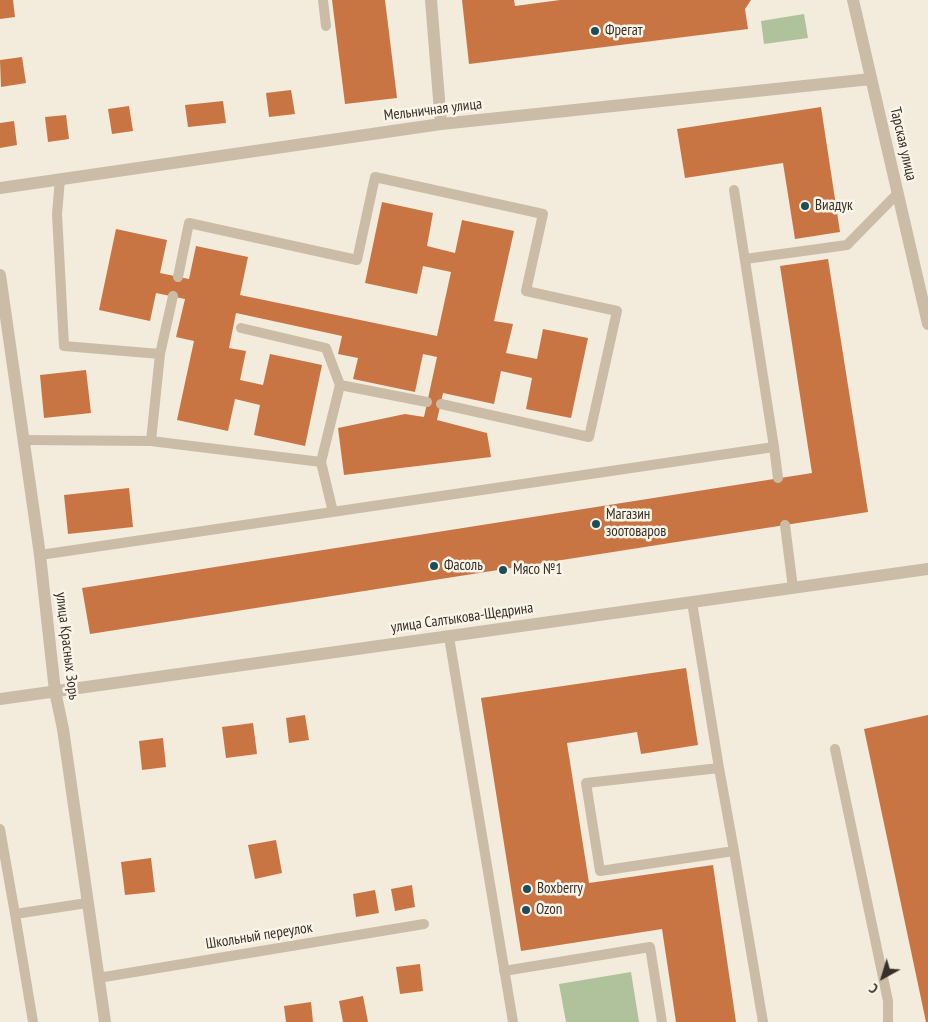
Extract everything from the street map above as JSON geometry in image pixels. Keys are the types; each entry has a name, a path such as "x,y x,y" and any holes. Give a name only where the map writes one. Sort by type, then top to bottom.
{"street":[{"path":"431,0 441,124"},
{"name":"Тарская улица","path":"853,0 928,324"},
{"name":"Мельничная улица","path":"0,188 441,124 872,80"},
{"name":"улица Красных Зорь","path":"1,282 40,556 55,691 63,729 105,1022"},
{"name":"улица Салтыкова-Щедрина","path":"0,699 928,569"}],"lane":[{"path":"323,0 326,26"},
{"path":"178,277 189,223 357,260 375,177 543,214 526,291 617,312 589,437 441,404"},
{"path":"60,179 57,214 64,346 160,354"},
{"path":"734,190 778,478"},
{"path":"745,259 847,245 898,193"},
{"path":"151,442 160,354 173,296"},
{"path":"241,328 326,348 340,385 321,462 333,512"},
{"path":"340,385 427,402"},
{"path":"24,440 151,442 321,462"},
{"path":"40,556 774,447"},
{"path":"784,525 793,588"},
{"path":"692,602 763,1022"},
{"path":"449,637 513,1022"},
{"path":"835,749 888,1000 888,1022"},
{"path":"719,768 586,784 600,871 734,851"},
{"path":"0,829 33,1022"},
{"path":"15,914 87,903"},
{"name":"Школьный переулок","path":"98,978 424,924"},
{"path":"504,970 650,947 662,1022"}],"green space":[{"path":"804,14 808,38 764,44 761,21"},
{"path":"631,972 639,1022 566,1022 559,984"}],"building":[{"path":"0,0 13,0 15,17 0,19"},
{"path":"332,0 385,0 397,98 345,104"},
{"path":"462,0 514,0 515,6 560,0 751,0 745,9 748,29 469,64"},
{"path":"22,57 26,83 1,87 0,60"},
{"path":"291,90 295,114 269,117 266,93"},
{"path":"223,101 226,123 188,127 185,105"},
{"path":"129,106 133,131 112,134 108,109"},
{"path":"821,107 840,232 795,239 783,163 685,178 677,129"},
{"path":"66,115 69,139 48,142 45,117"},
{"path":"14,121 17,145 0,148 0,123"},
{"path":"382,202 433,213 427,246 455,253 462,220 514,231 494,321 513,324 506,353 537,359 543,329 588,338 571,418 526,409 532,378 501,371 494,404 443,393 437,420 487,433 491,457 344,475 338,428 405,414 424,417 437,357 423,354 415,392 353,379 358,358 338,354 342,336 236,313 229,348 246,351 240,380 263,385 270,354 322,365 305,446 254,435 260,405 235,399 228,431 177,420 194,341 176,337 185,299 156,293 150,321 99,310 116,229 167,240 160,273 189,279 196,246 248,257 240,295 437,336 451,272 423,266 417,294 365,283"},
{"path":"828,259 868,512 90,634 82,588 812,473 780,266"},
{"path":"86,370 91,413 44,418 40,375"},
{"path":"129,488 133,527 68,534 64,495"},
{"path":"686,668 698,745 641,754 637,732 567,743 589,883 713,865 736,1022 676,1022 662,929 521,951 481,698"},
{"path":"305,715 309,740 289,743 286,718"},
{"path":"928,715 928,1022 926,1022 864,729"},
{"path":"253,723 257,754 226,758 222,727"},
{"path":"163,738 166,767 142,770 139,741"},
{"path":"276,840 282,873 255,879 248,845"},
{"path":"151,858 155,892 125,895 121,862"},
{"path":"412,885 415,907 395,911 391,889"},
{"path":"375,890 379,913 356,917 353,894"},
{"path":"420,964 423,991 400,994 396,967"},
{"path":"363,996 368,1022 343,1022 339,1001"},
{"path":"311,1002 313,1022 286,1022 284,1006"}],"place":[{"name":"Фрегат","path":"595,31"},
{"name":"Виадук","path":"805,206"},
{"name":"Магазин зоотоваров","path":"596,524"},
{"name":"Фасоль","path":"434,566"},
{"name":"Мясо №1","path":"503,570"},
{"name":"Boxberry","path":"527,889"},
{"name":"Ozon","path":"526,910"}]}
